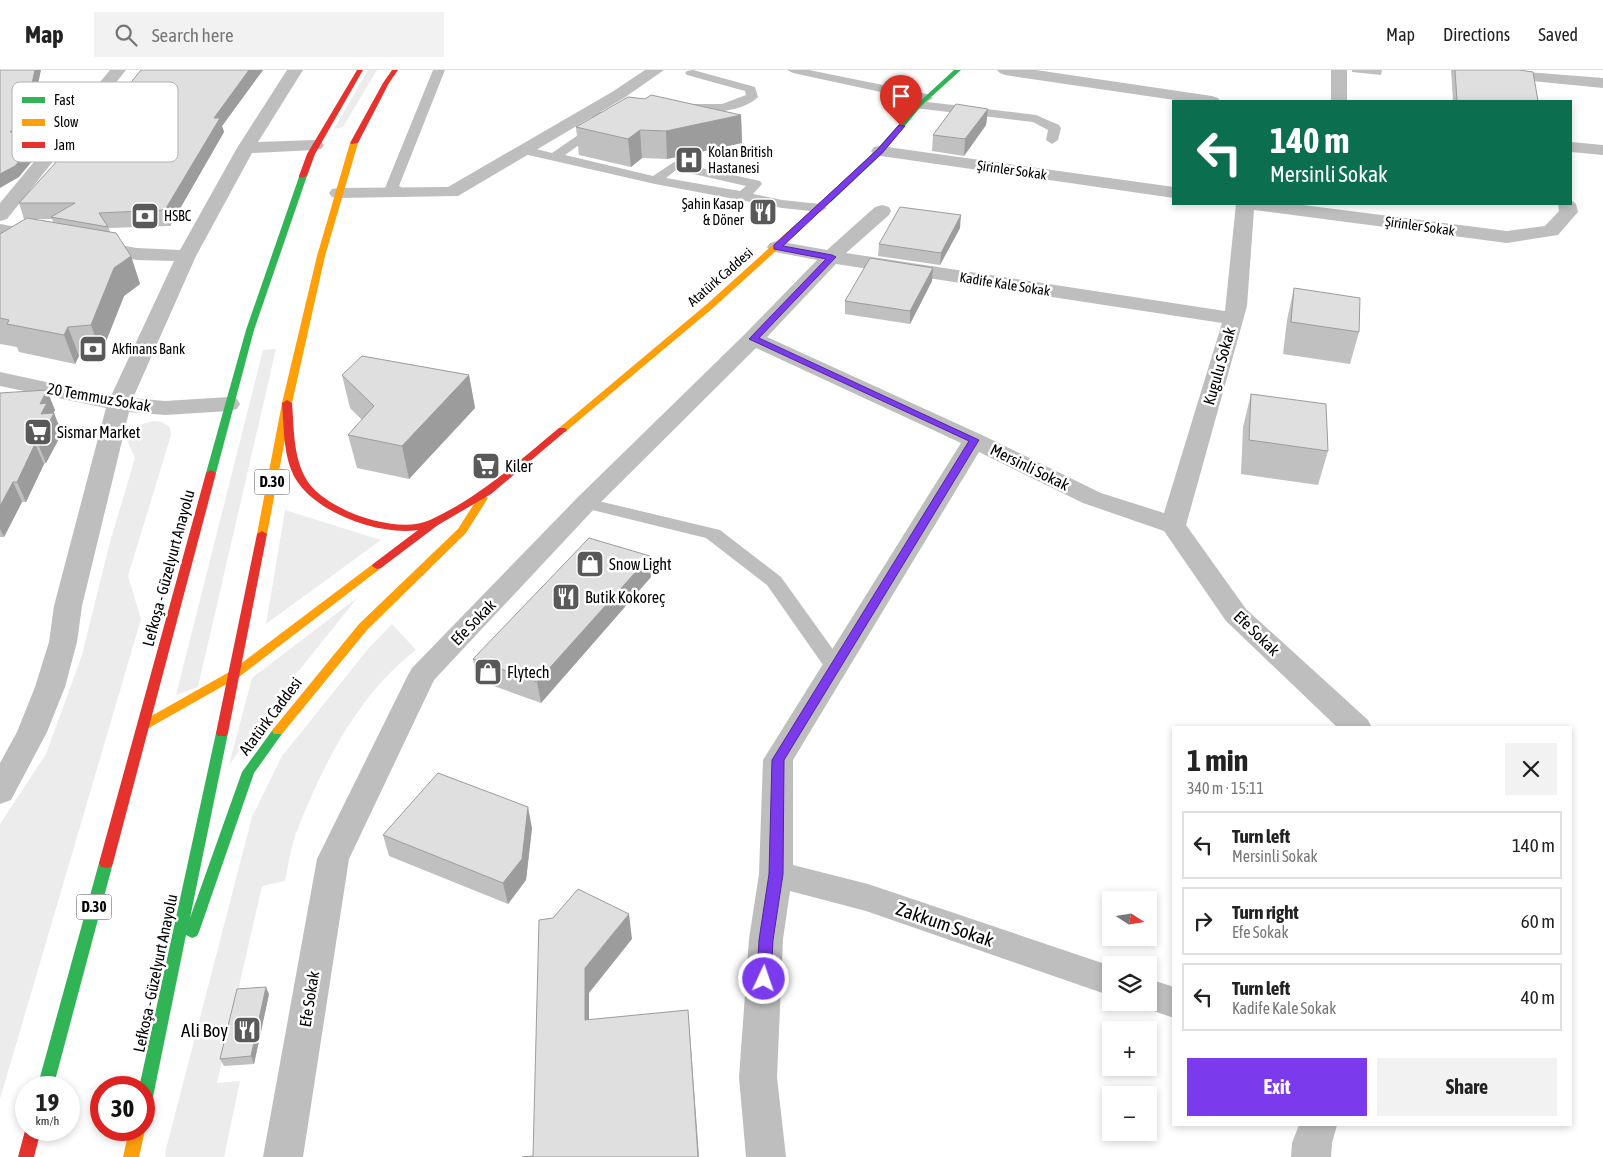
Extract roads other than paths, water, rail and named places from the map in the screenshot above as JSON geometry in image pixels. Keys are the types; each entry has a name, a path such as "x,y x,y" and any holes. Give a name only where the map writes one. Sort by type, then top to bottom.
{"main road":[{"name":"Lefkoşa - Güzelyurt Anayolu","path":"48,1076 144,726 229,404 263,289 315,145 360,70"},
{"name":"Lefkoşa - Güzelyurt Anayolu","path":"150,1076 235,674 287,403 321,256 351,149 386,83 395,70"},
{"name":"Atatürk Caddesi","path":"144,726 235,674 433,524 487,492 710,306 777,247 880,151 923,101 958,70"},
{"path":"287,403 294,464 305,490 323,503 367,521 403,528 433,524"},
{"name":"Atatürk Caddesi","path":"164,1011 248,772 304,698 362,627 462,531 487,492"},
{"path":"26,1157 30,1141"},
{"path":"131,1157 135,1141"}],"street":[{"path":"108,82 118,70"},
{"path":"0,792 32,732 50,687 63,642 68,606 119,404 186,256 246,148 295,70"},
{"path":"338,194 452,192 618,95 656,70"},
{"path":"1005,70 1205,100"},
{"path":"1339,70 1339,100"},
{"path":"1510,72 1603,82"},
{"path":"246,148 315,145"},
{"path":"1572,147 1603,150"},
{"name":"Şirinler Sokak","path":"880,151 1172,192"},
{"path":"0,215 43,162"},
{"name":"Kugulu Sokak","path":"1173,525 1237,306 1245,205"},
{"name":"Şirinler Sokak","path":"1262,205 1507,237 1551,231 1569,212 1567,205"},
{"name":"Efe Sokak","path":"283,1157 333,859 422,675 586,503 753,339 832,257 882,211"},
{"path":"0,230 121,252 186,256"},
{"name":"Kadife Kale Sokak","path":"777,247 1233,318"},
{"name":"Mersinli Sokak","path":"753,339 974,440 1092,498 1173,525"},
{"name":"20 Temmuz Sokak","path":"0,379 119,404 165,408 229,404"},
{"path":"766,1157 758,1077 766,940 776,874 778,760 974,440"},
{"name":"Efe Sokak","path":"1173,525 1236,615 1354,726"},
{"name":"Zakkum Sokak","path":"776,874 868,898 1102,979"},
{"path":"1157,997 1172,1002"},
{"path":"1311,1157 1312,1143 1318,1126"}],"lane":[{"path":"404,193 392,188 439,70"},
{"path":"793,70 923,101 1036,119 1055,128 1052,140"},
{"path":"830,78 845,70"},
{"path":"675,106 714,110 733,106 752,97 751,89 692,73"},
{"path":"618,95 637,98"},
{"path":"554,157 610,118 589,112"},
{"path":"524,150 655,180 782,204 820,208"},
{"path":"586,503 713,534 774,581 835,667"}],"place":[{"name":"Kolan British Hastanesi","path":"689,160"},
{"name":"Şahin Kasap & Döner","path":"763,212"},
{"name":"HSBC","path":"145,216"},
{"name":"Akfinans Bank","path":"93,349"},
{"name":"Sismar Market","path":"38,432"},
{"name":"Kiler","path":"486,466"},
{"name":"Snow Light","path":"590,564"},
{"name":"Butik Kokoreç","path":"566,597"},
{"name":"Flytech","path":"488,672"},
{"name":"Ali Boy","path":"247,1030"}]}
